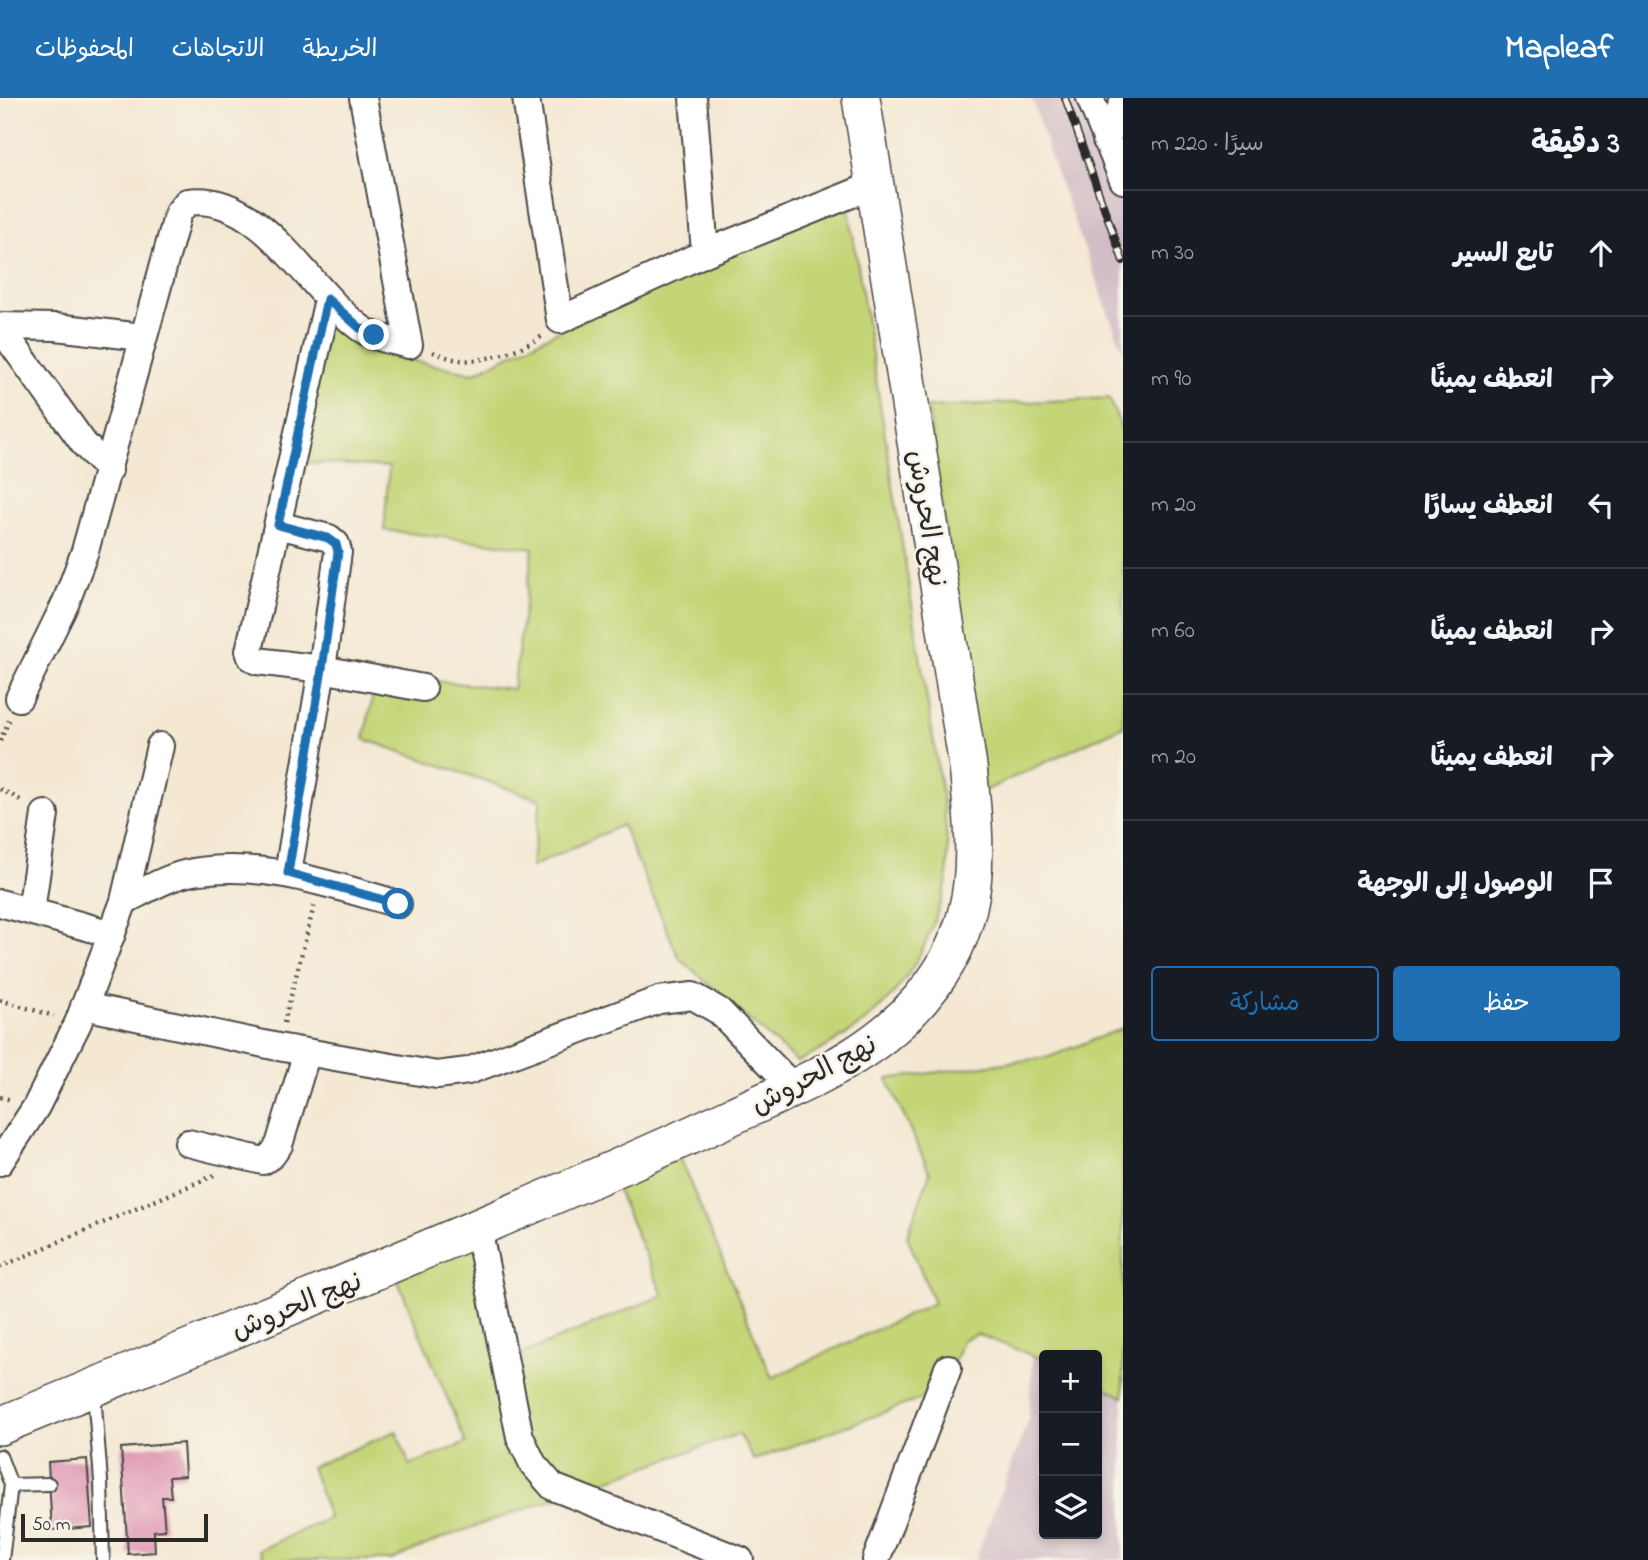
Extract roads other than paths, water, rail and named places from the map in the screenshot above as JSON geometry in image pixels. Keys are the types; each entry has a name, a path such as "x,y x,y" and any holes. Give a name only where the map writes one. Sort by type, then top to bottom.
{"street":[{"path":"19,698 66,602 85,551 178,213 187,202 204,200 245,215 261,225 327,299 360,328 409,345 363,98"},
{"path":"526,98 560,320 705,253 874,185"},
{"path":"693,98 705,253"},
{"name":"نهج الحروش","path":"0,1426 478,1228 639,1159 794,1087 849,1060 894,1028 933,984 960,935 974,881 974,826 968,766 861,98"},
{"path":"1090,98 1123,180"},
{"path":"1106,140 1123,103"},
{"path":"327,299 248,651 257,661 322,669 423,688"},
{"path":"0,327 56,327 142,337"},
{"path":"0,327 84,443 109,470"},
{"path":"278,525 328,538 336,544 338,552 322,669 288,873"},
{"path":"0,1162 36,1107 81,1015 124,901 160,746"},
{"path":"31,911 45,814"},
{"path":"124,901 168,879 191,872 219,869 288,873 398,904"},
{"path":"0,903 112,934"},
{"path":"81,1015 437,1075 468,1071 659,1000 693,996 719,1011 794,1087"},
{"path":"188,1143 263,1161 272,1155 279,1145 307,1052"},
{"path":"478,1228 520,1437 533,1464 553,1487 740,1560"},
{"path":"876,1560 948,1368"}],"lane":[{"path":"93,1388 95,1481 103,1560"},
{"path":"0,1456 11,1485 2,1560"},
{"path":"11,1485 49,1483"}],"railway":[{"path":"1065,98 1123,261"}]}
